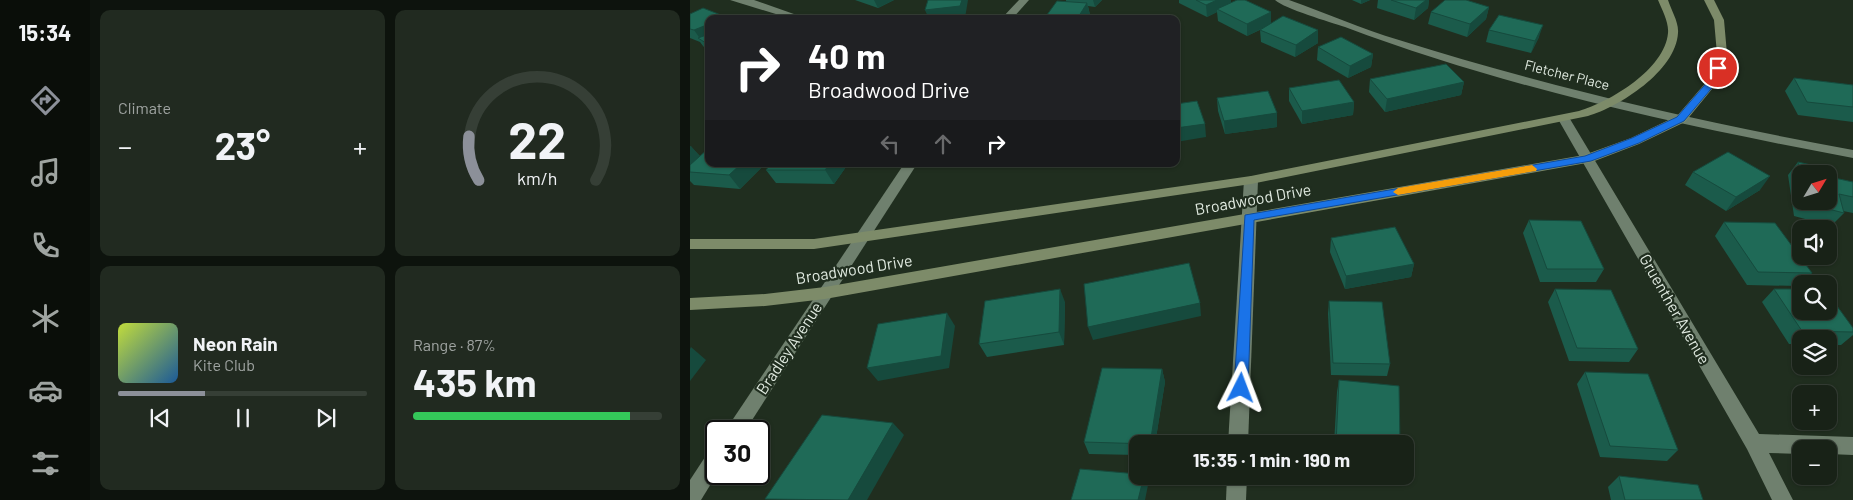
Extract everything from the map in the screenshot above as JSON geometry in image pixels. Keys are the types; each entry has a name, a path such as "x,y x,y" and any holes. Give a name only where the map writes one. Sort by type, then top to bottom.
{"street":[{"path":"735,0 754,3 791,15"},
{"path":"1010,15 1024,0"},
{"name":"Fletcher Place","path":"1280,0 1394,42 1504,75 1680,119 1853,154"},
{"name":"Broadwood Drive","path":"690,244 814,244 1251,180 1515,127 1564,119 1614,102 1657,66 1670,47 1673,32 1663,0"},
{"name":"Broadwood Drive","path":"690,304 765,300 825,294 1587,159 1636,140 1680,119 1713,81 1722,54 1719,20 1709,0"},
{"name":"Gruenther Avenue","path":"1564,119 1754,443 1784,500"},
{"name":"Bradley Avenue","path":"741,420 908,167"},
{"path":"1238,435 1251,180"},
{"path":"1754,443 1853,446"},
{"path":"690,498 705,475"},
{"path":"1236,500 1237,485"}],"building":[{"path":"928,0 962,0 960,6 925,10"},
{"path":"1196,0 1217,0 1206,5"},
{"path":"1237,0 1245,0 1271,12 1247,24 1217,9"},
{"path":"1391,0 1426,0 1416,8"},
{"path":"1445,0 1466,0 1489,7 1470,24 1431,12"},
{"path":"1057,1 1087,3 1080,15 1047,15"},
{"path":"703,8 721,15 705,15 705,26 694,30 690,29 690,14"},
{"path":"1499,15 1543,25 1535,41 1489,30"},
{"path":"1283,16 1318,30 1296,45 1260,30"},
{"path":"705,35 705,42 698,38"},
{"path":"1341,37 1373,54 1350,66 1318,47"},
{"path":"1446,64 1464,82 1387,99 1370,79"},
{"path":"1794,78 1853,85 1853,107 1807,102"},
{"path":"1339,80 1354,102 1302,111 1289,88"},
{"path":"1268,91 1277,113 1224,121 1217,98"},
{"path":"1197,101 1205,124 1180,127 1180,103"},
{"path":"705,152 705,167 738,167 729,175 690,172 690,165"},
{"path":"1728,152 1770,176 1736,197 1693,172"},
{"path":"1798,162 1811,165 1798,165"},
{"path":"768,167 828,167 825,170 766,170"},
{"path":"1838,179 1853,182 1853,197 1839,194 1844,213 1832,210 1838,210"},
{"path":"1529,220 1581,221 1604,269 1547,269"},
{"path":"1724,222 1775,223 1792,246 1792,265 1806,265 1812,273 1758,272"},
{"path":"1395,227 1414,264 1346,276 1331,238"},
{"path":"1189,263 1200,303 1088,327 1084,284"},
{"path":"1060,289 1059,332 979,344 985,301"},
{"path":"1555,289 1611,290 1638,349 1577,348"},
{"path":"1774,289 1792,289 1792,316"},
{"path":"1329,301 1382,302 1390,364 1333,363"},
{"path":"1837,306 1853,328 1853,332 1837,332 1837,330 1801,330 1795,320 1837,320"},
{"path":"947,313 941,356 867,368 878,324"},
{"path":"1102,368 1162,369 1151,435 1129,435 1129,443 1084,442"},
{"path":"1585,372 1648,374 1678,450 1610,446"},
{"path":"1339,380 1399,386 1400,435 1336,435"},
{"path":"822,415 893,423 848,500 765,499"},
{"path":"1080,469 1129,473 1129,485 1142,485 1138,500 1071,500"},
{"path":"1619,476 1698,485 1703,500 1625,500"}],"slow traffic":[{"path":"1398,192 1532,169"}],"route":[{"path":"1241,388 1249,218 1587,159 1636,140 1680,119 1713,81 1718,68"}]}
